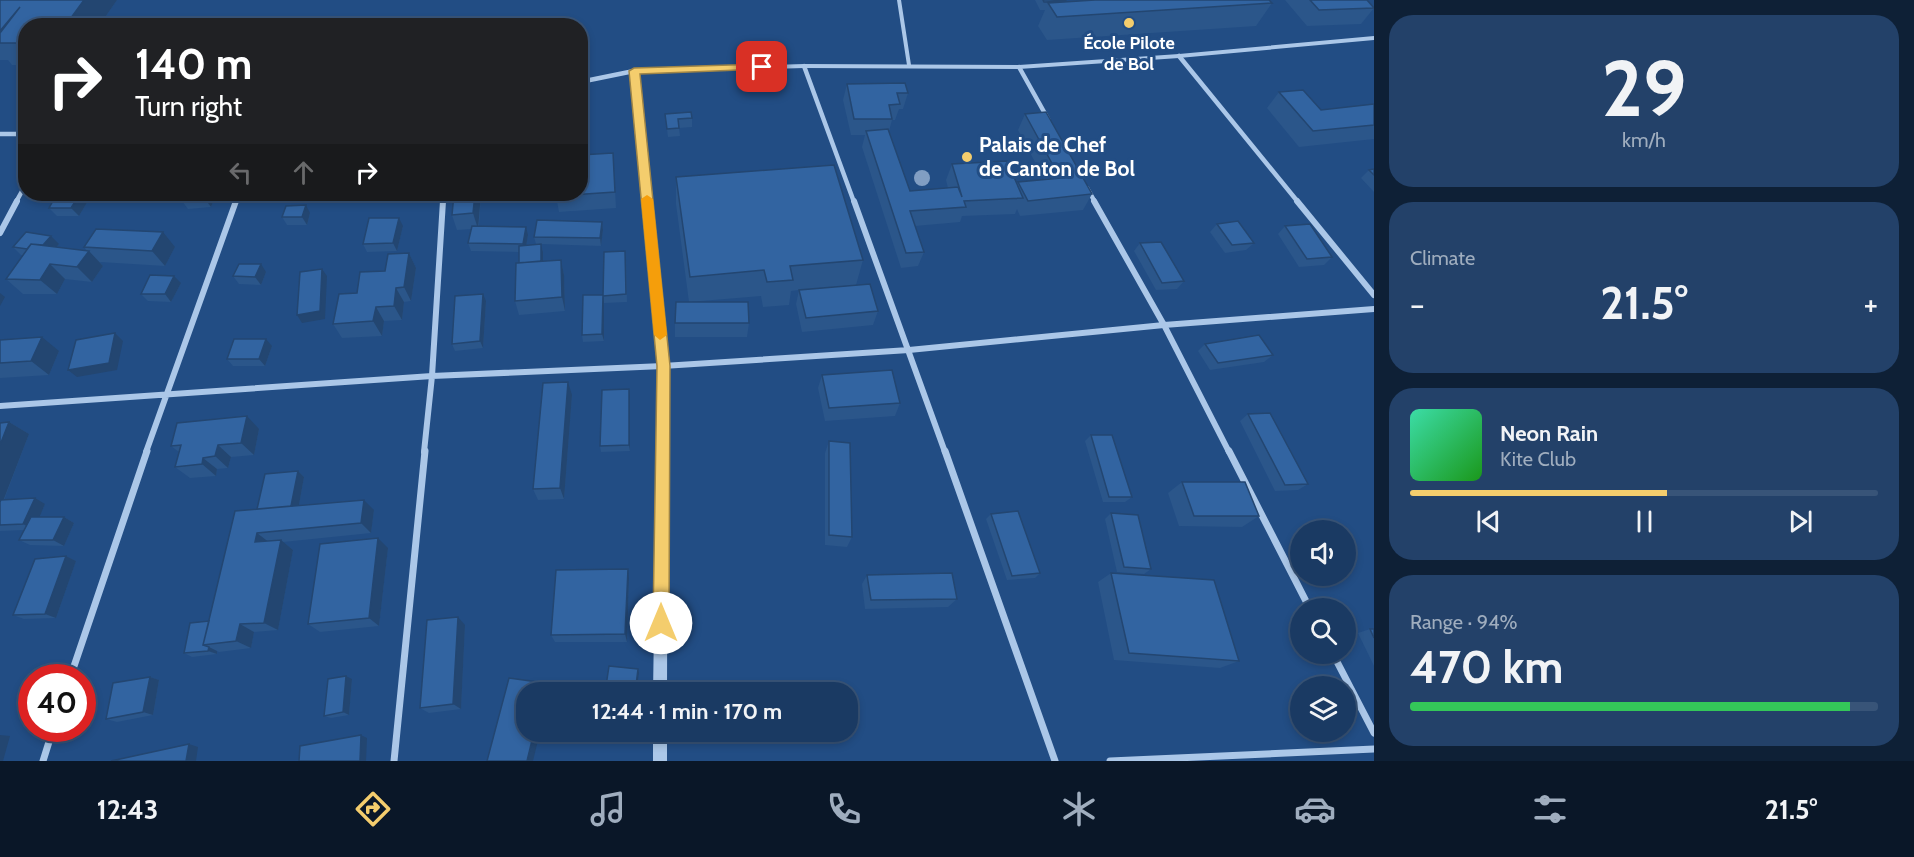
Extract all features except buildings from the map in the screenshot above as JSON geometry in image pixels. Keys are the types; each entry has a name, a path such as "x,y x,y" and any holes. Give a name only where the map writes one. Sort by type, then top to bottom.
{"street":[{"path":"588,80 634,71 804,66 1019,66 1179,56 1374,38"},
{"path":"1179,56 1374,295"},
{"path":"804,66 909,350 1055,761"},
{"path":"1019,66 1054,129"},
{"path":"634,71 663,366 660,682"},
{"path":"0,134 18,134"},
{"path":"1083,180 1164,325 1304,598"},
{"path":"0,233 18,199"},
{"path":"75,664 165,396 235,201"},
{"path":"394,761 432,376 443,201"},
{"path":"0,406 432,376 663,366 909,350 1164,325 1374,309"},
{"path":"1338,664 1374,733"},
{"path":"43,761 49,742"},
{"path":"660,742 660,761"},
{"path":"1110,761 1374,749"}],"lane":[{"path":"899,0 909,65"}],"slow traffic":[{"path":"647,199 660,335"}],"place":[{"name":"École Pilote de Bol","path":"1129,23"},
{"name":"Palais de Chef de Canton de Bol","path":"967,157"}],"route":[{"path":"661,623 663,366 634,71 762,67"}]}
